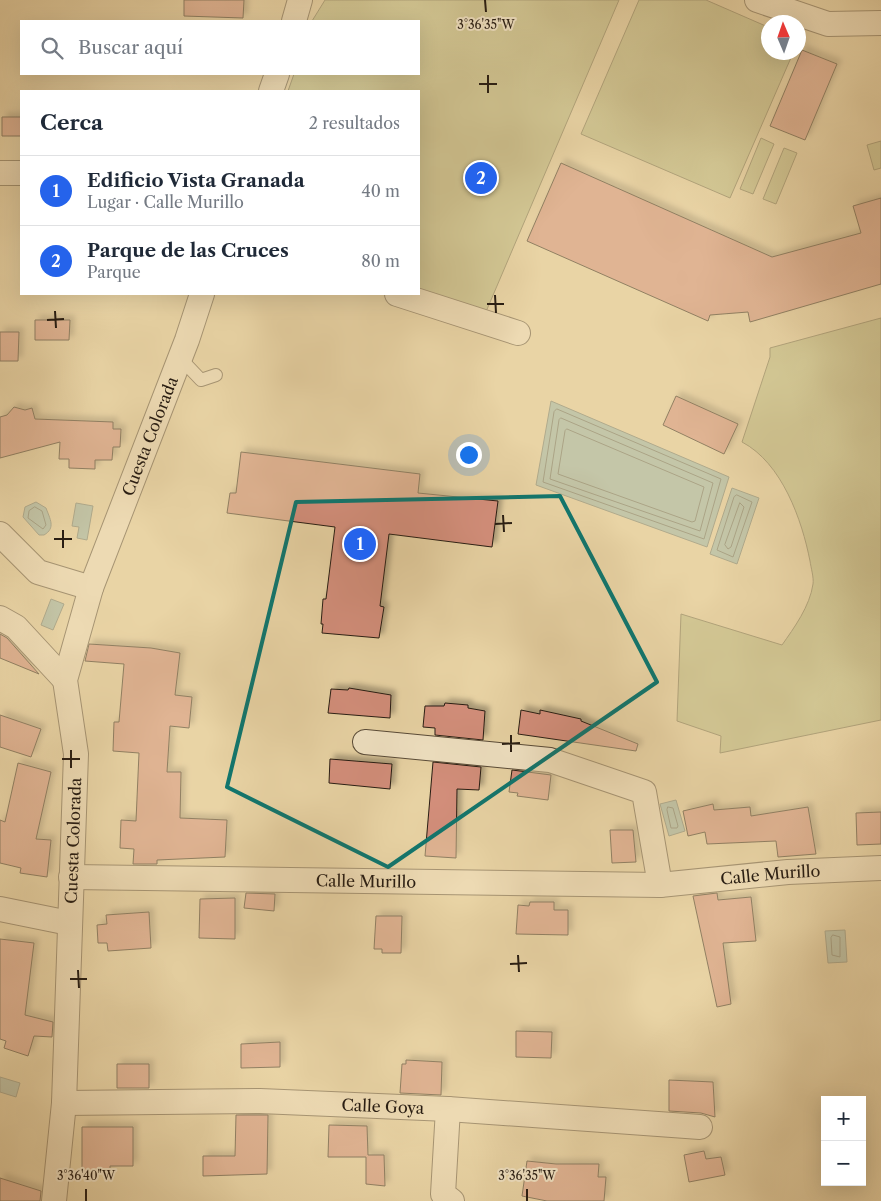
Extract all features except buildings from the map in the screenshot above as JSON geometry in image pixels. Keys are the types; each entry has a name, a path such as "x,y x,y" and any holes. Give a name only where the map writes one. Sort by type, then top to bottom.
{"street":[{"path":"294,20 300,0"},
{"path":"757,0 802,17 828,24 881,24"},
{"path":"271,90 277,75"},
{"path":"0,173 20,174"},
{"name":"Cuesta Colorada","path":"54,1201 64,1103 76,754 65,680 91,588 180,358 202,295"},
{"path":"399,295 518,333"},
{"path":"0,534 38,572 91,588"},
{"path":"0,618 16,627 65,680"},
{"path":"365,742 550,760 644,792 660,885"},
{"name":"Calle Murillo","path":"71,876 660,885 788,872 881,868"},
{"path":"0,909 69,923"},
{"name":"Calle Goya","path":"64,1103 260,1101 448,1109 700,1127"},
{"path":"448,1109 443,1194 452,1201"}],"lane":[{"path":"180,358 201,380 216,375"}],"highlighted area":[{"path":"560,496 657,682 388,867 227,787 296,502"}],"green space":[{"path":"325,0 619,0 485,314 420,293 420,90 288,90 294,75 420,75 420,20 313,20"},
{"path":"639,0 706,0 761,24 761,60 790,60 730,198 581,134"},
{"path":"761,138 774,144 753,194 740,189"},
{"path":"881,141 881,168 874,170 867,145"},
{"path":"784,148 797,153 776,204 763,199"},
{"path":"881,318 881,720 720,753 721,736 677,721 681,614 782,645 805,608 813,584 802,528 788,494 768,464 756,451 742,442 770,357 770,348"}],"water":[{"path":"551,401 729,477 707,547 536,485"},
{"path":"732,488 759,498 737,564 710,554"},
{"path":"36,502 46,508 50,520 50,529 44,535 39,535 23,517 25,507"},
{"path":"76,503 93,506 87,540 77,538 79,527 72,526"},
{"path":"51,599 64,604 53,630 41,625"},
{"path":"676,800 685,831 669,836 660,804"},
{"path":"845,930 847,962 828,963 825,931"},
{"path":"0,1077 20,1083 16,1097 0,1092"}],"place":[{"name":"Parque de las Cruces","path":"481,178"},
{"name":"Edificio Vista Granada","path":"360,544"}]}
